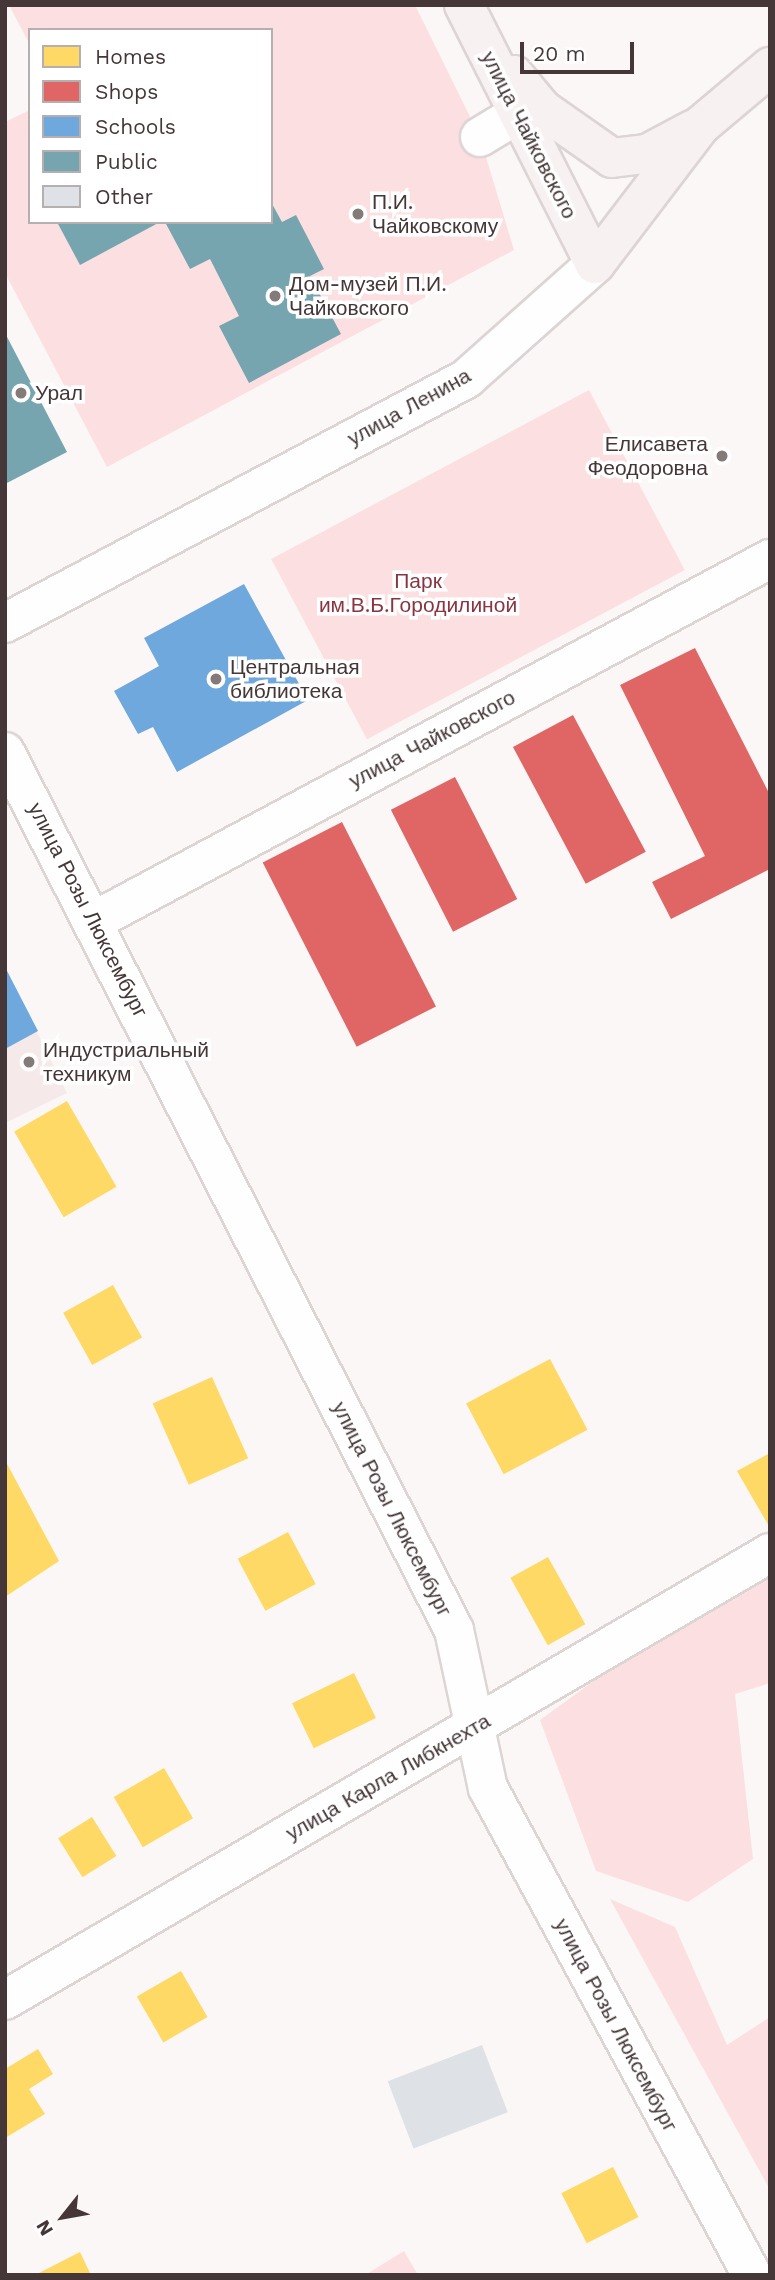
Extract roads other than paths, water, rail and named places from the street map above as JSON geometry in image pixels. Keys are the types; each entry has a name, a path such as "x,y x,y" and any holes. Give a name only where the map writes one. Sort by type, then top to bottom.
{"main road":[{"name":"улица Чайковского","path":"468,15 595,264"},
{"path":"468,15 542,109 612,158 647,154 700,126"},
{"name":"улица Ленина","path":"595,264 700,126 770,67"}],"street":[{"path":"480,137 518,114"},
{"name":"улица Ленина","path":"5,623 466,379 595,264"},
{"name":"улица Чайковского","path":"94,922 770,559"},
{"name":"улица Розы Люксембург","path":"5,752 453,1630 488,1788 752,2275"},
{"name":"улица Карла Либкнехта","path":"5,2000 770,1553"}],"place":[{"name":"П.И. Чайковскому","path":"358,214"},
{"name":"Дом-музей П.И. Чайковского","path":"275,296"},
{"name":"Урал","path":"21,393"},
{"name":"Елисавета Феодоровна","path":"722,456"},
{"name":"Центральная библиотека","path":"216,679"},
{"name":"Индустриальный техникум","path":"29,1062"}],"park label":[{"name":"Парк им.В.Б.Городилиной","path":"418,593"}]}
